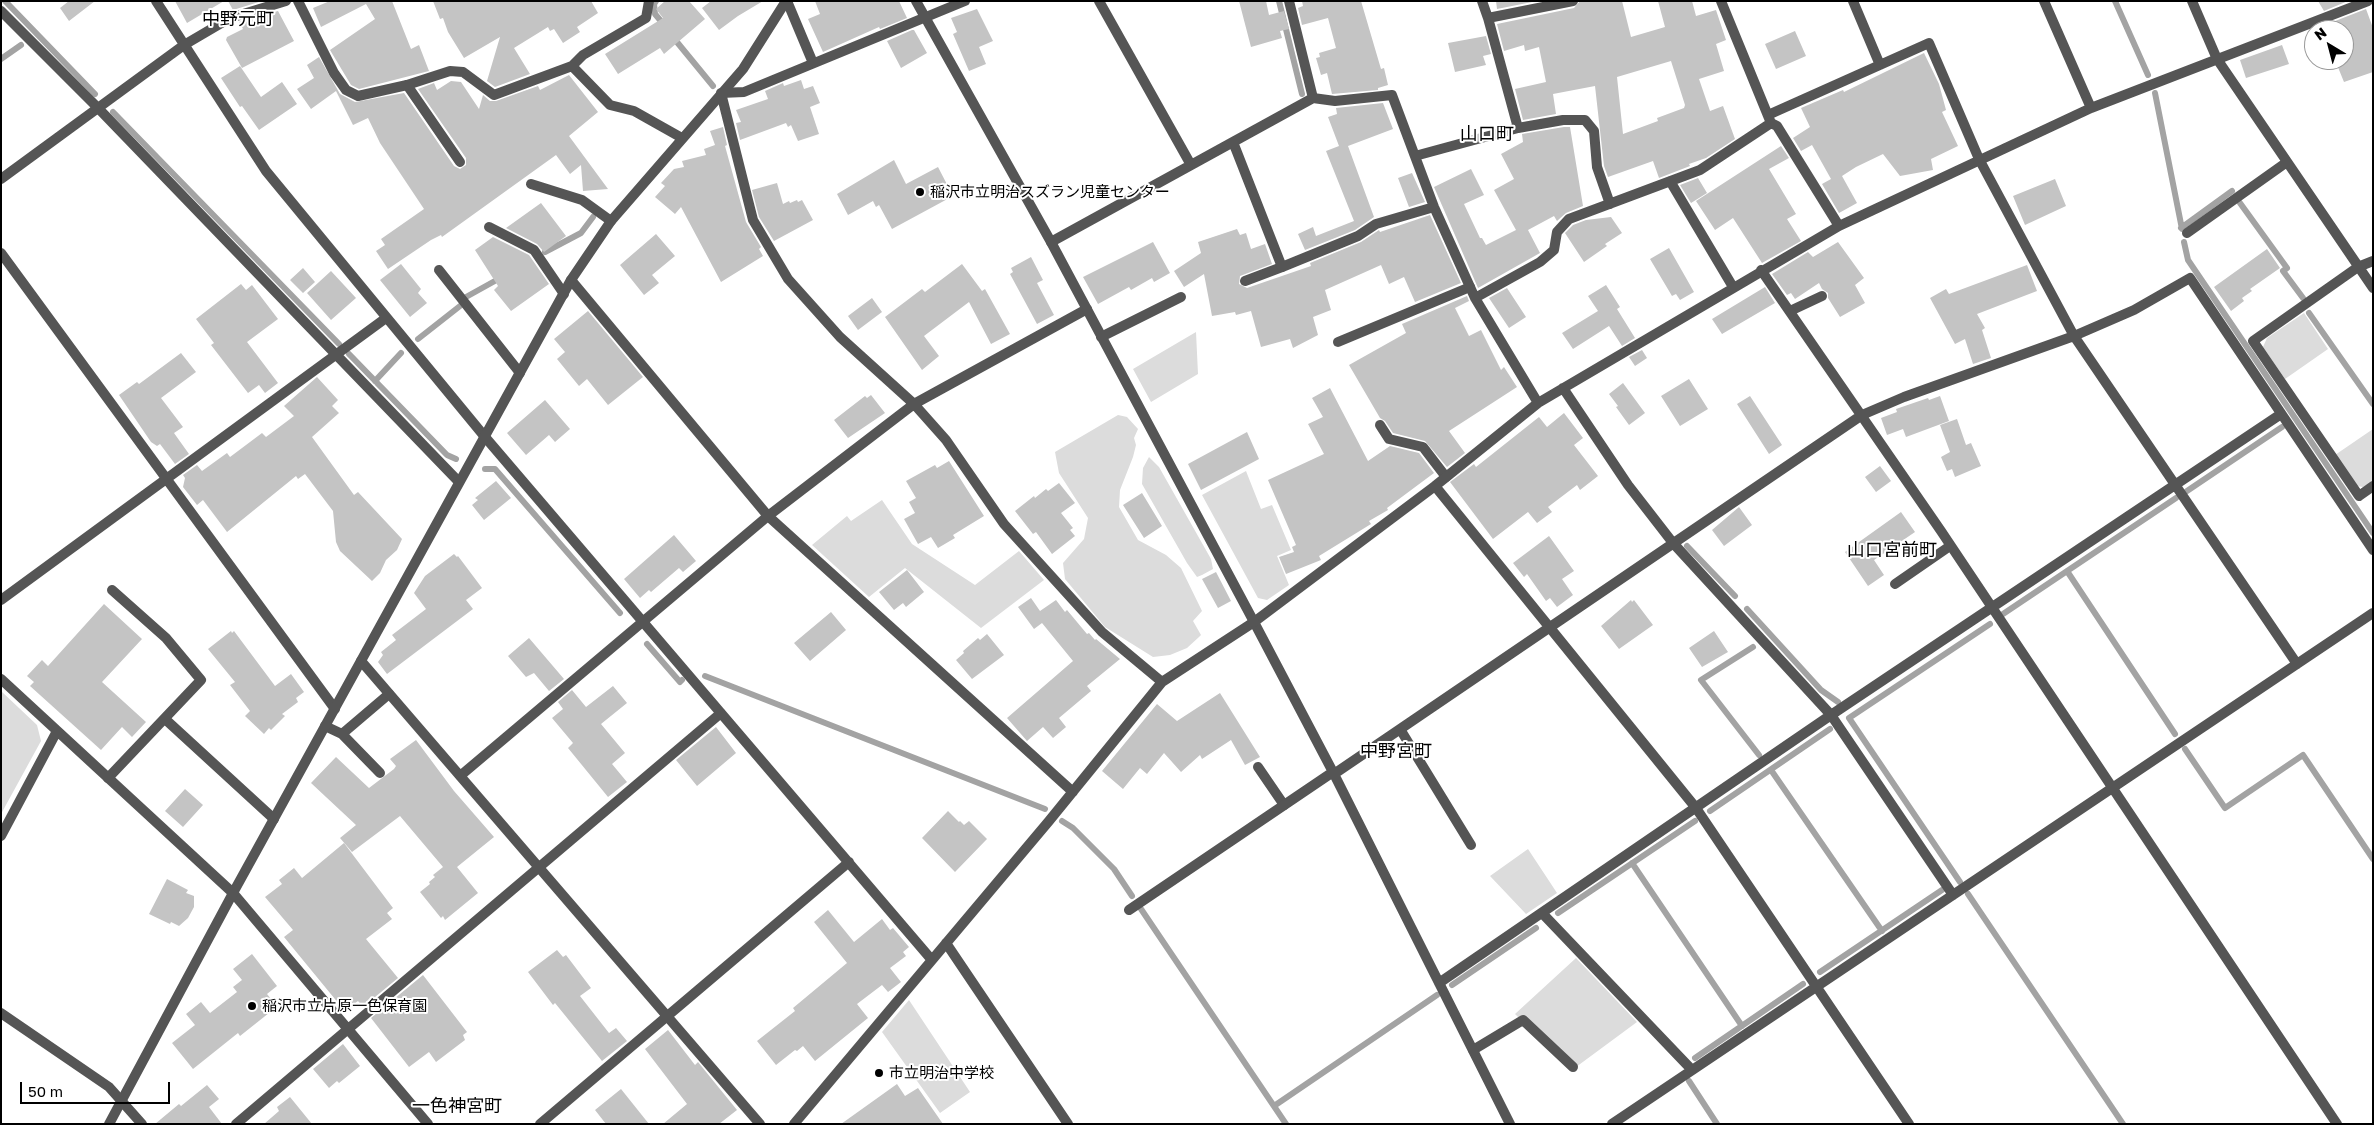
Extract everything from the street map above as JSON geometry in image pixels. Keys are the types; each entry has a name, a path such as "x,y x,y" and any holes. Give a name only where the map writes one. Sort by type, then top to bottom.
{"street":[{"path":"156,1 266,172 485,437 931,959"},
{"path":"1,179 184,45 230,18 286,1"},
{"path":"298,1 334,73 346,90 358,96 408,85 450,71 464,72 494,95 572,66 583,55 646,18 649,1"},
{"path":"787,1 814,62"},
{"path":"109,1124 233,893 571,280 611,221 743,69 787,1"},
{"path":"916,1 1051,242 1334,773 1510,1124"},
{"path":"721,93 744,92 965,1"},
{"path":"1100,1 1191,166"},
{"path":"1289,1 1313,98"},
{"path":"1482,1 1518,128"},
{"path":"1488,18 1573,1"},
{"path":"1721,1 1770,119 1778,126 1839,226"},
{"path":"1853,1 1880,64"},
{"path":"2044,1 2091,108"},
{"path":"2192,1 2217,59 2373,288"},
{"path":"794,1124 1073,792 1162,682 1254,622 1435,486 1538,403 1761,270 1839,226 2091,108 2368,1"},
{"path":"1,11 98,108 459,482"},
{"path":"1475,298 1540,262 1554,250 1557,232 1569,219 1700,170 1770,119 1880,64 1929,43 1979,159 2074,336 2297,664"},
{"path":"572,66 610,105 634,111 682,138"},
{"path":"408,85 460,162"},
{"path":"721,93 753,220 788,279 840,337 914,404 946,440 1004,524 1077,607 1102,632 1162,682"},
{"path":"1051,242 1313,98 1335,101 1392,95 1434,207 1475,298 1538,403"},
{"path":"1415,156 1518,128 1563,120 1586,120 1594,131 1598,167 1610,204"},
{"path":"1233,142 1282,267"},
{"path":"2187,233 2287,162"},
{"path":"1670,181 1733,287"},
{"path":"531,184 582,200 611,221"},
{"path":"1245,281 1358,236 1376,224 1434,207"},
{"path":"489,227 534,250 564,294"},
{"path":"1,253 335,709"},
{"path":"2373,261 2358,267 2253,340 2359,496 2373,486"},
{"path":"439,270 520,373"},
{"path":"1761,270 1993,608 2111,788 2337,1124"},
{"path":"1128,910 1400,729 1862,415 1904,397 2074,336 2134,310 2190,278 2373,550"},
{"path":"571,280 768,516 1073,792"},
{"path":"1338,342 1470,287"},
{"path":"1790,311 1822,296"},
{"path":"1101,337 1181,297"},
{"path":"460,776 768,516 914,404 1086,310"},
{"path":"1,600 386,318"},
{"path":"1563,388 1628,485 1673,543 1831,715 1953,895"},
{"path":"1439,983 1831,715 2282,414"},
{"path":"1380,425 1389,439 1423,447 1446,477"},
{"path":"1435,486 1696,808 1909,1124"},
{"path":"1895,584 1950,546"},
{"path":"108,778 201,680 166,638 112,590"},
{"path":"1612,1124 2373,613"},
{"path":"361,661 760,1124"},
{"path":"1,679 233,893 428,1124"},
{"path":"342,734 389,694"},
{"path":"236,1124 721,713"},
{"path":"164,719 274,819"},
{"path":"325,726 342,734 380,773"},
{"path":"1400,729 1471,845"},
{"path":"1,836 57,731"},
{"path":"1258,767 1284,805"},
{"path":"540,1124 849,862"},
{"path":"1542,913 1692,1070"},
{"path":"946,943 1068,1124"},
{"path":"1,1012 109,1087 142,1124"},
{"path":"1473,1050 1523,1020 1573,1066"}],"shaded area":[{"path":"2304,313 2328,349 2285,379 2263,347 2267,338"},
{"path":"1196,332 1198,374 1151,402 1133,369"},
{"path":"1118,415 1127,417 1138,429 1134,438 1136,445 1133,457 1120,490 1119,507 1138,540 1166,555 1181,568 1202,611 1193,621 1201,635 1187,648 1170,655 1153,657 1105,627 1065,579 1063,563 1084,539 1088,518 1059,473 1055,452"},
{"path":"2373,429 2373,481 2363,487 2357,486 2335,455"},
{"path":"1149,457 1159,467 1211,559 1213,569 1202,575 1197,577 1187,563 1142,484 1143,468"},
{"path":"1246,471 1261,509 1272,505 1291,550 1277,556 1289,585 1267,600 1258,598 1202,495"},
{"path":"882,500 912,544 975,585 1019,551 1044,580 981,628 905,568 869,597 812,545 847,516 851,521"},
{"path":"1,691 37,725 41,741 1,814"},
{"path":"1528,849 1557,893 1526,914 1490,876"},
{"path":"1576,958 1637,1022 1572,1070 1515,1014"},
{"path":"909,1000 970,1092 940,1113 882,1032"}],"building":[{"path":"69,1 95,1 69,21 60,8"},
{"path":"175,1 224,1 187,23"},
{"path":"228,1 262,1 233,10"},
{"path":"330,1 392,1 411,49 419,45 429,71 359,89 351,85 330,50 375,19 366,4 321,27 313,8"},
{"path":"433,1 591,1 598,13 577,27 580,32 563,43 554,29 550,31 548,27 514,48 530,74 495,87 487,81 500,37 464,58 448,32 443,18 440,19"},
{"path":"665,1 689,1 705,19 664,54 660,48 618,74 605,54 663,18 656,9"},
{"path":"711,1 763,1 719,30 702,8"},
{"path":"815,1 899,1 907,18 880,29 879,27 823,52 808,19 820,14"},
{"path":"1239,1 1266,1 1269,15 1284,11 1289,29 1280,31 1282,38 1251,47"},
{"path":"1302,1 1361,1 1381,69 1384,68 1388,85 1378,88 1378,90 1332,94 1327,73 1321,75 1316,58 1320,57 1319,53 1336,48 1328,18 1302,25 1298,8 1303,6"},
{"path":"1496,1 1537,1 1497,9"},
{"path":"1580,1 1622,1 1631,37 1665,27 1658,1 1692,1 1696,16 1716,10 1726,40 1716,44 1724,71 1699,79 1710,111 1723,106 1735,139 1706,158 1659,178 1653,161 1608,177 1604,166 1595,86 1553,94 1556,114 1523,120 1515,89 1546,82 1539,47 1525,51 1524,45 1504,51 1497,24 1574,8","holes":["1671,61 1685,105 1684,108 1657,118 1658,121 1623,134 1617,77"]},
{"path":"2318,1 2348,1 2324,11"},
{"path":"977,9 993,41 979,47 986,64 969,71 953,34 957,32 951,18"},
{"path":"2366,9 2373,28 2373,72 2344,82 2339,70 2354,70 2354,20 2338,20"},
{"path":"278,11 294,41 242,68 226,40 227,37 243,29 239,22"},
{"path":"914,30 927,53 901,68 887,41"},
{"path":"1795,31 1806,56 1776,69 1765,44"},
{"path":"1486,36 1491,54 1483,56 1486,65 1455,72 1448,43"},
{"path":"2282,45 2289,64 2246,78 2240,60"},
{"path":"1924,53 1939,84 1946,110 1942,112 1958,146 1931,159 1933,170 1900,176 1883,154 1856,167 1842,176 1857,203 1839,213 1822,184 1831,179 1812,145 1801,151 1793,138 1810,127 1801,108 1843,90 1844,92"},
{"path":"319,57 340,94 355,102 404,93 454,166 460,169 466,165 466,158 418,89 434,83 437,90 451,81 461,82 479,109 483,95 490,101 496,101 538,86 540,90 569,75 598,112 569,136 608,189 583,191 581,165 570,174 556,155 442,237 441,235 431,240 388,269 376,251 385,245 381,239 424,209 380,143 368,118 353,125 336,91 311,109 297,89 314,78 307,65"},
{"path":"240,66 261,97 282,82 297,104 259,130 242,106 240,107 221,78"},
{"path":"801,80 804,89 813,86 820,103 810,107 819,134 798,141 791,125 788,127 786,123 740,140 736,123 741,122 736,110 768,99 765,91 783,83 784,86"},
{"path":"1383,103 1393,129 1348,146 1374,217 1355,230 1305,250 1298,234 1313,227 1316,236 1354,221 1326,151 1339,146 1328,117 1337,114 1336,108"},
{"path":"723,127 727,145 725,146 746,222 761,247 759,249 763,256 721,282 681,207 675,214 655,197 665,186 661,183 674,169 684,167 682,161 706,155 704,149 715,145 710,131"},
{"path":"1570,127 1583,206 1566,213 1557,221 1554,216 1528,230 1540,253 1478,288 1434,187 1471,169 1484,195 1464,204 1480,238 1482,238 1486,245 1516,230 1494,190 1514,179 1501,154 1523,142 1522,134"},
{"path":"1781,146 1789,158 1769,169 1796,214 1787,219 1801,241 1762,263 1733,218 1715,230 1696,201"},
{"path":"894,160 906,184 938,167 953,196 892,229 879,205 876,207 873,201 848,215 837,194"},
{"path":"1412,173 1425,202 1409,207 1398,178"},
{"path":"1698,178 1707,193 1691,203 1680,185"},
{"path":"2055,179 2066,206 2025,225 2013,196"},
{"path":"777,183 783,204 789,201 790,203 802,200 813,220 774,241 759,217 752,190"},
{"path":"541,203 566,236 544,252 537,244 506,228"},
{"path":"1430,215 1461,283 1415,302 1404,277 1389,284 1381,265 1325,290 1331,310 1313,317 1318,335 1293,348 1290,339 1261,347 1251,311 1236,315 1235,312 1212,316 1204,274 1184,287 1174,271 1201,253 1198,242 1237,229 1240,235 1246,233 1251,249 1265,244 1272,264 1240,276 1239,284 1247,288 1311,266 1310,263 1361,242 1379,230 1380,232"},
{"path":"1611,217 1622,233 1605,244 1607,246 1584,262 1565,233 1573,225 1586,220"},
{"path":"656,234 675,256 652,275 659,283 644,295 620,265"},
{"path":"493,237 529,255 549,284 511,311 494,290 498,286 475,250"},
{"path":"1153,242 1170,273 1154,282 1152,278 1131,290 1129,287 1098,304 1083,277"},
{"path":"1838,242 1864,278 1855,285 1865,303 1840,317 1828,298 1828,293 1822,289 1819,283 1795,299 1791,293 1787,295 1772,274 1808,252 1813,257"},
{"path":"1669,248 1694,292 1680,300 1676,294 1672,296 1650,259"},
{"path":"2267,249 2280,268 2250,289 2252,291 2242,298 2244,301 2231,311 2214,287"},
{"path":"1031,257 1043,280 1037,283 1054,315 1037,324 1010,274 1013,272 1011,268"},
{"path":"401,264 421,289 418,293 427,303 410,317 380,280"},
{"path":"962,264 982,291 985,289 1010,334 991,344 969,302 924,336 939,356 922,370 885,317 922,289 925,292"},
{"path":"2027,265 2037,291 1977,314 1985,328 1982,330 1991,358 1973,364 1965,339 1955,344 1930,298 1946,289 1949,294"},
{"path":"303,268 315,282 303,293 290,280"},
{"path":"331,271 356,298 331,320 307,293"},
{"path":"241,284 246,290 252,285 278,319 247,342 278,383 265,393 259,385 248,393 211,345 214,343 196,319"},
{"path":"1606,285 1620,307 1617,309 1635,338 1622,346 1609,326 1573,349 1562,333 1598,311 1588,296"},
{"path":"1765,287 1775,303 1722,334 1712,319"},
{"path":"1507,288 1526,317 1509,328 1489,298"},
{"path":"1467,296 1469,301 1455,308 1469,336 1481,330 1501,370 1504,367 1517,387 1449,431 1465,453 1447,467 1425,441 1393,433 1385,421 1380,418 1349,365 1406,333 1402,324"},
{"path":"872,298 882,312 858,330 848,316"},
{"path":"588,311 643,377 608,405 587,379 579,386 557,359 565,352 554,339"},
{"path":"1642,350 1647,358 1635,366 1629,357"},
{"path":"181,353 196,372 161,398 183,427 174,433 189,454 175,464 160,444 157,446 151,442 119,395 137,382 139,384"},
{"path":"317,377 338,400 332,406 339,413 312,437 354,495 358,492 402,539 397,550 386,560 380,573 372,581 340,551 336,542 333,511 305,474 298,479 296,476 227,532 203,500 197,505 183,487 185,478 183,475 197,465 202,471 227,453 230,457 262,433 266,437 294,416 284,406"},
{"path":"1689,379 1708,409 1680,426 1661,396"},
{"path":"1623,383 1645,413 1629,425 1609,394"},
{"path":"1330,388 1368,461 1390,446 1419,453 1434,473 1387,508 1388,510 1369,521 1371,524 1319,556 1321,560 1286,574 1279,557 1294,552 1292,547 1296,545 1268,480 1324,454 1308,424 1323,417 1312,398"},
{"path":"871,395 885,413 848,438 834,420 865,396 867,398"},
{"path":"1750,396 1782,445 1769,454 1737,404"},
{"path":"1940,396 1949,421 1906,437 1903,429 1887,435 1881,418 1897,412 1896,409"},
{"path":"545,400 570,429 555,442 549,435 526,455 507,433"},
{"path":"1564,413 1583,438 1574,445 1598,476 1580,490 1577,485 1548,507 1552,512 1537,523 1528,512 1493,539 1450,482 1474,464 1476,467 1539,417 1547,427"},
{"path":"1957,419 1966,445 1971,443 1981,466 1955,477 1952,469 1947,471 1941,457 1950,452 1940,425"},
{"path":"1247,432 1259,459 1201,490 1188,464"},
{"path":"949,461 984,516 953,535 955,538 938,548 931,537 918,544 904,519 915,513 909,502 916,498 906,481 935,465 937,468"},
{"path":"1880,466 1891,481 1876,492 1865,477"},
{"path":"496,481 511,498 484,520 472,505 478,500 475,498"},
{"path":"1059,483 1075,503 1061,513 1073,528 1070,530 1075,536 1052,554 1036,532 1033,534 1015,511 1034,496 1035,498 1046,489 1048,491"},
{"path":"1142,493 1162,526 1144,538 1123,505"},
{"path":"1739,507 1752,525 1724,546 1712,530"},
{"path":"1901,512 1915,532 1874,560 1884,575 1868,586 1845,552"},
{"path":"674,535 696,561 683,572 679,568 651,592 649,590 640,598 624,579"},
{"path":"1549,536 1574,571 1562,579 1573,595 1557,607 1550,598 1546,601 1527,574 1524,577 1513,563"},
{"path":"454,554 458,556 482,588 466,600 473,609 387,674 378,662 383,655 381,652 396,640 392,635 426,609 414,593 425,576"},
{"path":"907,570 924,592 906,607 903,603 894,610 879,592"},
{"path":"1216,572 1231,601 1218,608 1202,579"},
{"path":"1031,598 1040,611 1056,600 1087,634 1089,633 1095,640 1120,659 1087,686 1091,691 1059,718 1066,727 1053,738 1043,727 1027,741 1007,718 1073,661 1042,623 1034,629 1018,607"},
{"path":"1631,600 1632,602 1634,600 1653,625 1619,649 1601,626"},
{"path":"104,604 142,639 102,682 146,722 132,737 122,727 101,750 30,686 34,682 27,676 42,660 48,666"},
{"path":"831,612 846,630 810,661 794,643"},
{"path":"231,631 232,633 234,631 275,686 291,674 304,692 296,698 298,702 282,714 285,716 271,730 269,728 264,734 245,716 250,711 230,685 235,682 208,649"},
{"path":"1714,631 1728,652 1702,667 1689,648"},
{"path":"987,634 1004,655 972,679 956,660 978,638 980,640"},
{"path":"529,638 564,679 549,691 534,673 526,677 508,656"},
{"path":"613,686 627,703 601,724 625,753 612,764 627,782 608,797 568,748 573,743 552,718 563,709 558,702 572,690 586,707"},
{"path":"1220,693 1260,757 1245,765 1231,740 1202,759 1200,755 1181,772 1164,753 1147,774 1140,768 1123,789 1102,771 1157,704 1177,721"},
{"path":"716,727 736,753 697,786 676,760"},
{"path":"416,740 454,791 494,837 457,867 478,893 445,920 443,916 441,918 420,892 430,884 429,882 435,877 433,875 443,867 400,816 352,852 340,838 356,825 311,783 336,757 369,788 394,769 396,766 390,759"},
{"path":"185,789 203,805 183,827 165,811"},
{"path":"948,811 964,825 969,821 987,839 955,872 922,838"},
{"path":"344,843 393,908 387,913 392,919 366,939 398,978 363,1007 358,1001 350,1007 344,1000 339,1004 284,937 293,930 265,897 282,884 279,880 294,868 302,878"},
{"path":"167,879 188,890 186,893 194,896 194,907 188,918 179,926 149,914"},
{"path":"828,910 854,942 882,919 890,930 893,928 909,947 903,952 906,956 890,968 901,982 888,992 882,985 857,1004 868,1018 815,1061 803,1046 776,1065 757,1041 795,1011 793,1008 847,963 814,922"},
{"path":"557,950 563,957 566,955 591,988 580,996 609,1033 616,1028 627,1041 602,1061 555,1003 553,1005 528,972"},
{"path":"252,954 277,986 267,994 271,999 268,1002 274,1009 240,1036 238,1033 193,1069 172,1043 195,1025 186,1014 201,1002 210,1013 237,992 233,987 242,980 233,969"},
{"path":"423,975 467,1032 463,1035 465,1040 436,1062 429,1052 409,1067 371,1018"},
{"path":"668,1030 695,1065 698,1062 737,1110 719,1124 663,1124 687,1104 645,1049"},
{"path":"343,1044 360,1066 339,1083 337,1081 329,1088 313,1069"},
{"path":"897,1084 905,1096 918,1088 943,1124 841,1124"},
{"path":"207,1085 219,1099 209,1107 222,1124 155,1124 179,1104 181,1106"},
{"path":"621,1089 649,1124 606,1124 595,1110"},
{"path":"290,1097 312,1124 264,1124 279,1111 277,1107"}],"waterway":[{"path":"5,1 95,94"},
{"path":"656,1 654,4 655,14 665,26"},
{"path":"1279,1 1302,94"},
{"path":"2115,1 2148,75"},
{"path":"672,36 713,86"},
{"path":"1,59 21,45"},
{"path":"2155,93 2182,229"},
{"path":"113,112 339,344"},
{"path":"2181,228 2232,191"},
{"path":"2240,203 2287,268 2283,271 2303,298"},
{"path":"545,252 581,233 593,217"},
{"path":"2184,242 2188,260 2373,533"},
{"path":"466,297 502,277"},
{"path":"418,339 460,306"},
{"path":"2309,313 2373,404"},
{"path":"375,381 401,353"},
{"path":"349,354 447,455 456,459"},
{"path":"2187,491 2282,427"},
{"path":"485,469 495,469 620,613"},
{"path":"2003,614 2176,498"},
{"path":"1687,546 1735,596"},
{"path":"2067,571 2175,734"},
{"path":"1747,609 1821,690 1838,702"},
{"path":"1960,882 1849,718 1990,624"},
{"path":"647,644 680,682 682,680"},
{"path":"1753,647 1701,680 1759,755"},
{"path":"705,676 1045,809"},
{"path":"1710,811 1830,729"},
{"path":"2185,749 2225,808 2303,755 2373,859"},
{"path":"1771,770 1882,931"},
{"path":"1062,821 1073,828 1114,869 1132,896"},
{"path":"1558,913 1695,821"},
{"path":"1632,863 1742,1026"},
{"path":"1820,972 1942,890"},
{"path":"1968,894 2123,1124"},
{"path":"1141,909 1286,1124"},
{"path":"1452,985 1536,928"},
{"path":"1695,1058 1803,984"},
{"path":"1274,1106 1437,995"},
{"path":"1689,1081 1717,1124"}],"place":[{"name":"稲沢市立明治スズラン児童センター","path":"920,192"},
{"name":"稲沢市立片原一色保育園","path":"252,1006"},
{"name":"市立明治中学校","path":"879,1073"}],"district":[{"name":"中野元町","path":"238,19"},
{"name":"山口町","path":"1487,134"},
{"name":"山口宮前町","path":"1892,550"},
{"name":"中野宮町","path":"1396,751"},
{"name":"一色神宮町","path":"457,1106"}]}
